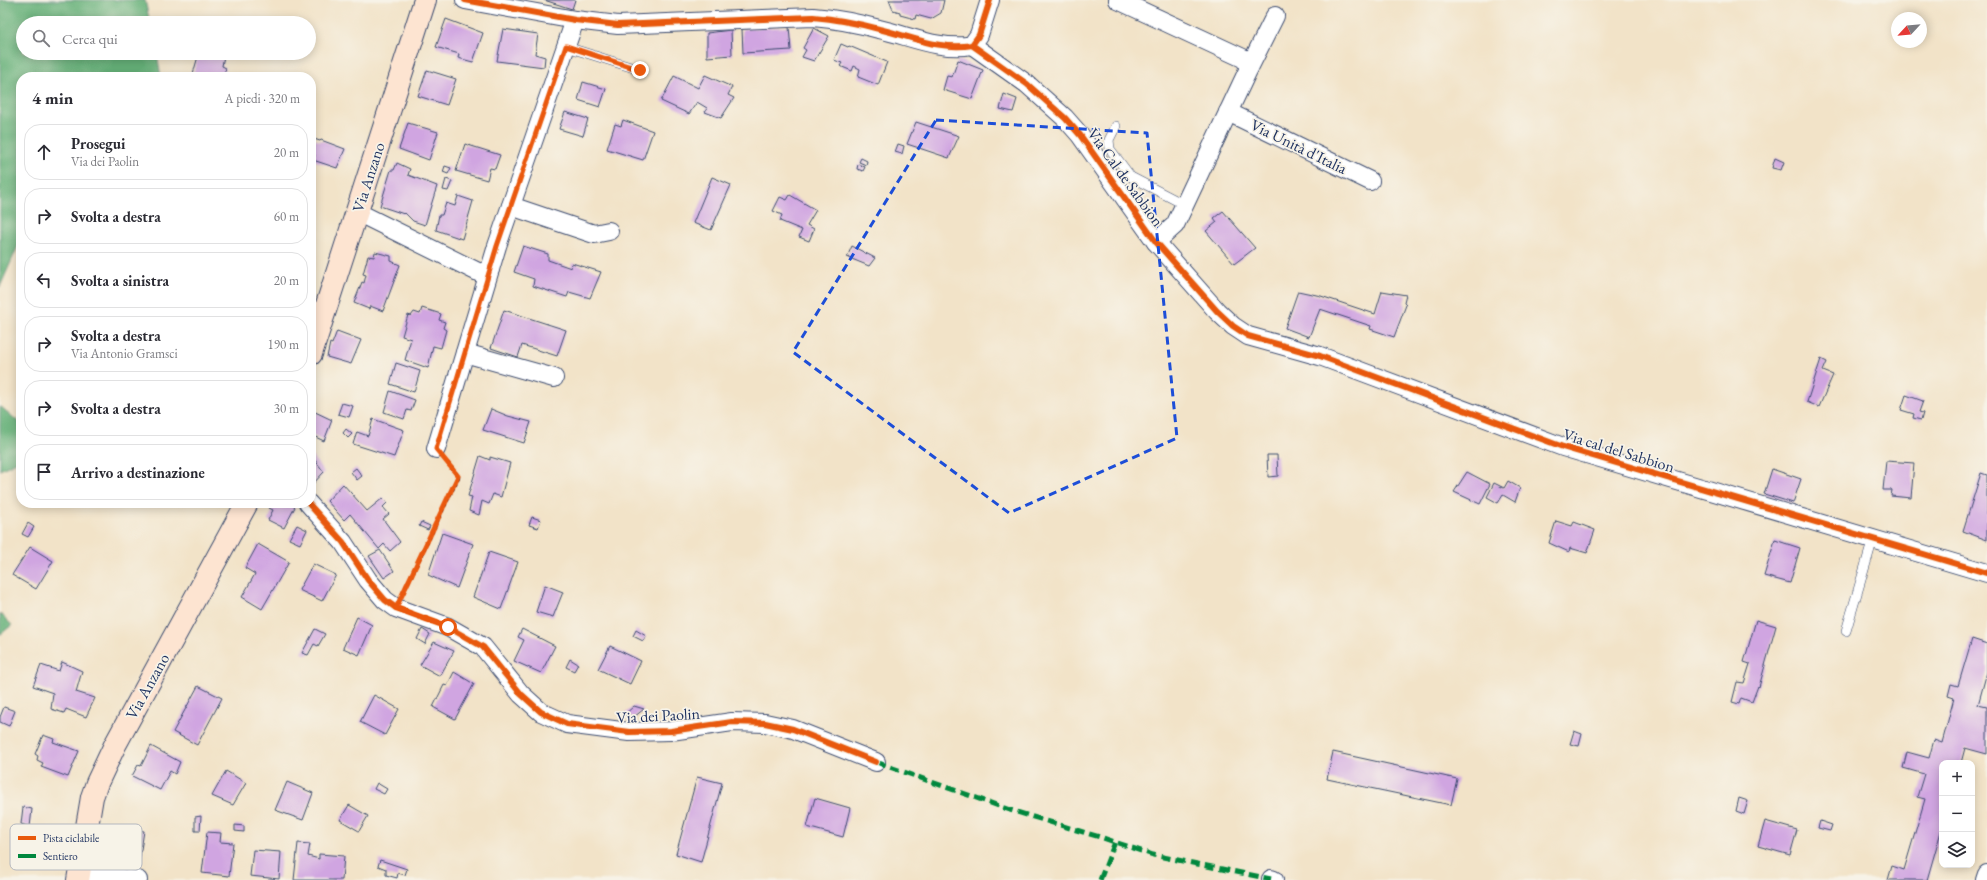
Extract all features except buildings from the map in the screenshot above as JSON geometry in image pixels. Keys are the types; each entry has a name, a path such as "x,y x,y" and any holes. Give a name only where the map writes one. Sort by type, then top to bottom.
{"main road":[{"name":"Via Anzano","path":"316,339 426,0"},
{"name":"Via Anzano","path":"87,824 92,798 102,771 244,508"}],"street":[{"path":"465,0 575,20 618,25 813,17 840,19 932,44 959,48 972,45 979,35 990,0"},
{"path":"1118,0 1245,60 1249,68"},
{"path":"1156,242 1175,225 1275,16"},
{"path":"436,449 490,269 575,20"},
{"name":"Via Cal de Sabbion","path":"972,45 1027,84 1065,118 1080,135 1156,242 1216,311 1233,326 1248,336"},
{"name":"Via Unità d'Italia","path":"1228,112 1370,181"},
{"path":"511,206 594,234 609,231"},
{"path":"357,212 480,273 490,269"},
{"name":"Via cal del Sabbion","path":"1248,336 1320,356 1563,447 1987,573"},
{"path":"465,354 554,378"},
{"name":"Via dei Paolin","path":"312,508 343,542 376,590 396,608 448,627 483,647 521,694 541,712 567,724 629,732 671,731 732,722 765,723 793,729 876,762"},
{"path":"1985,880 1987,874"},
{"path":"78,876 138,880"}],"lane":[{"path":"566,46 640,70"},
{"path":"1116,126 1110,140 1110,148 1131,177 1185,205"},
{"path":"1846,631 1873,539"}],"path":[{"path":"396,608 458,476 436,449"}],"highlighted area":[{"path":"936,120 1147,133 1177,438 1009,513 793,352"}],"green space":[{"path":"0,0 145,0 148,16 16,16 16,60 158,60 160,72 16,72 16,250 0,287"},
{"path":"0,406 16,420 16,462 0,470"},
{"path":"0,613 12,625 1,634 0,634"}],"marked path":[{"path":"876,762 1010,810 1103,838 1153,855 1271,879"},
{"path":"1100,880 1115,842"}],"cycle path":[{"path":"465,0 575,20 618,25 813,17 863,25 926,42 949,46 972,45 979,35 990,0"},
{"path":"972,45 1027,84 1065,118 1080,135 1156,242 1217,311 1233,326 1248,336 1320,356 1563,447 1987,573"},
{"path":"312,508 343,542 368,580 385,600 396,608 448,627 483,647 521,694 541,712 567,724 629,732 671,731 732,722 765,723 793,729 876,762"}],"route":[{"path":"448,627 396,608 458,476 436,449 497,246 566,46 640,70"}]}
